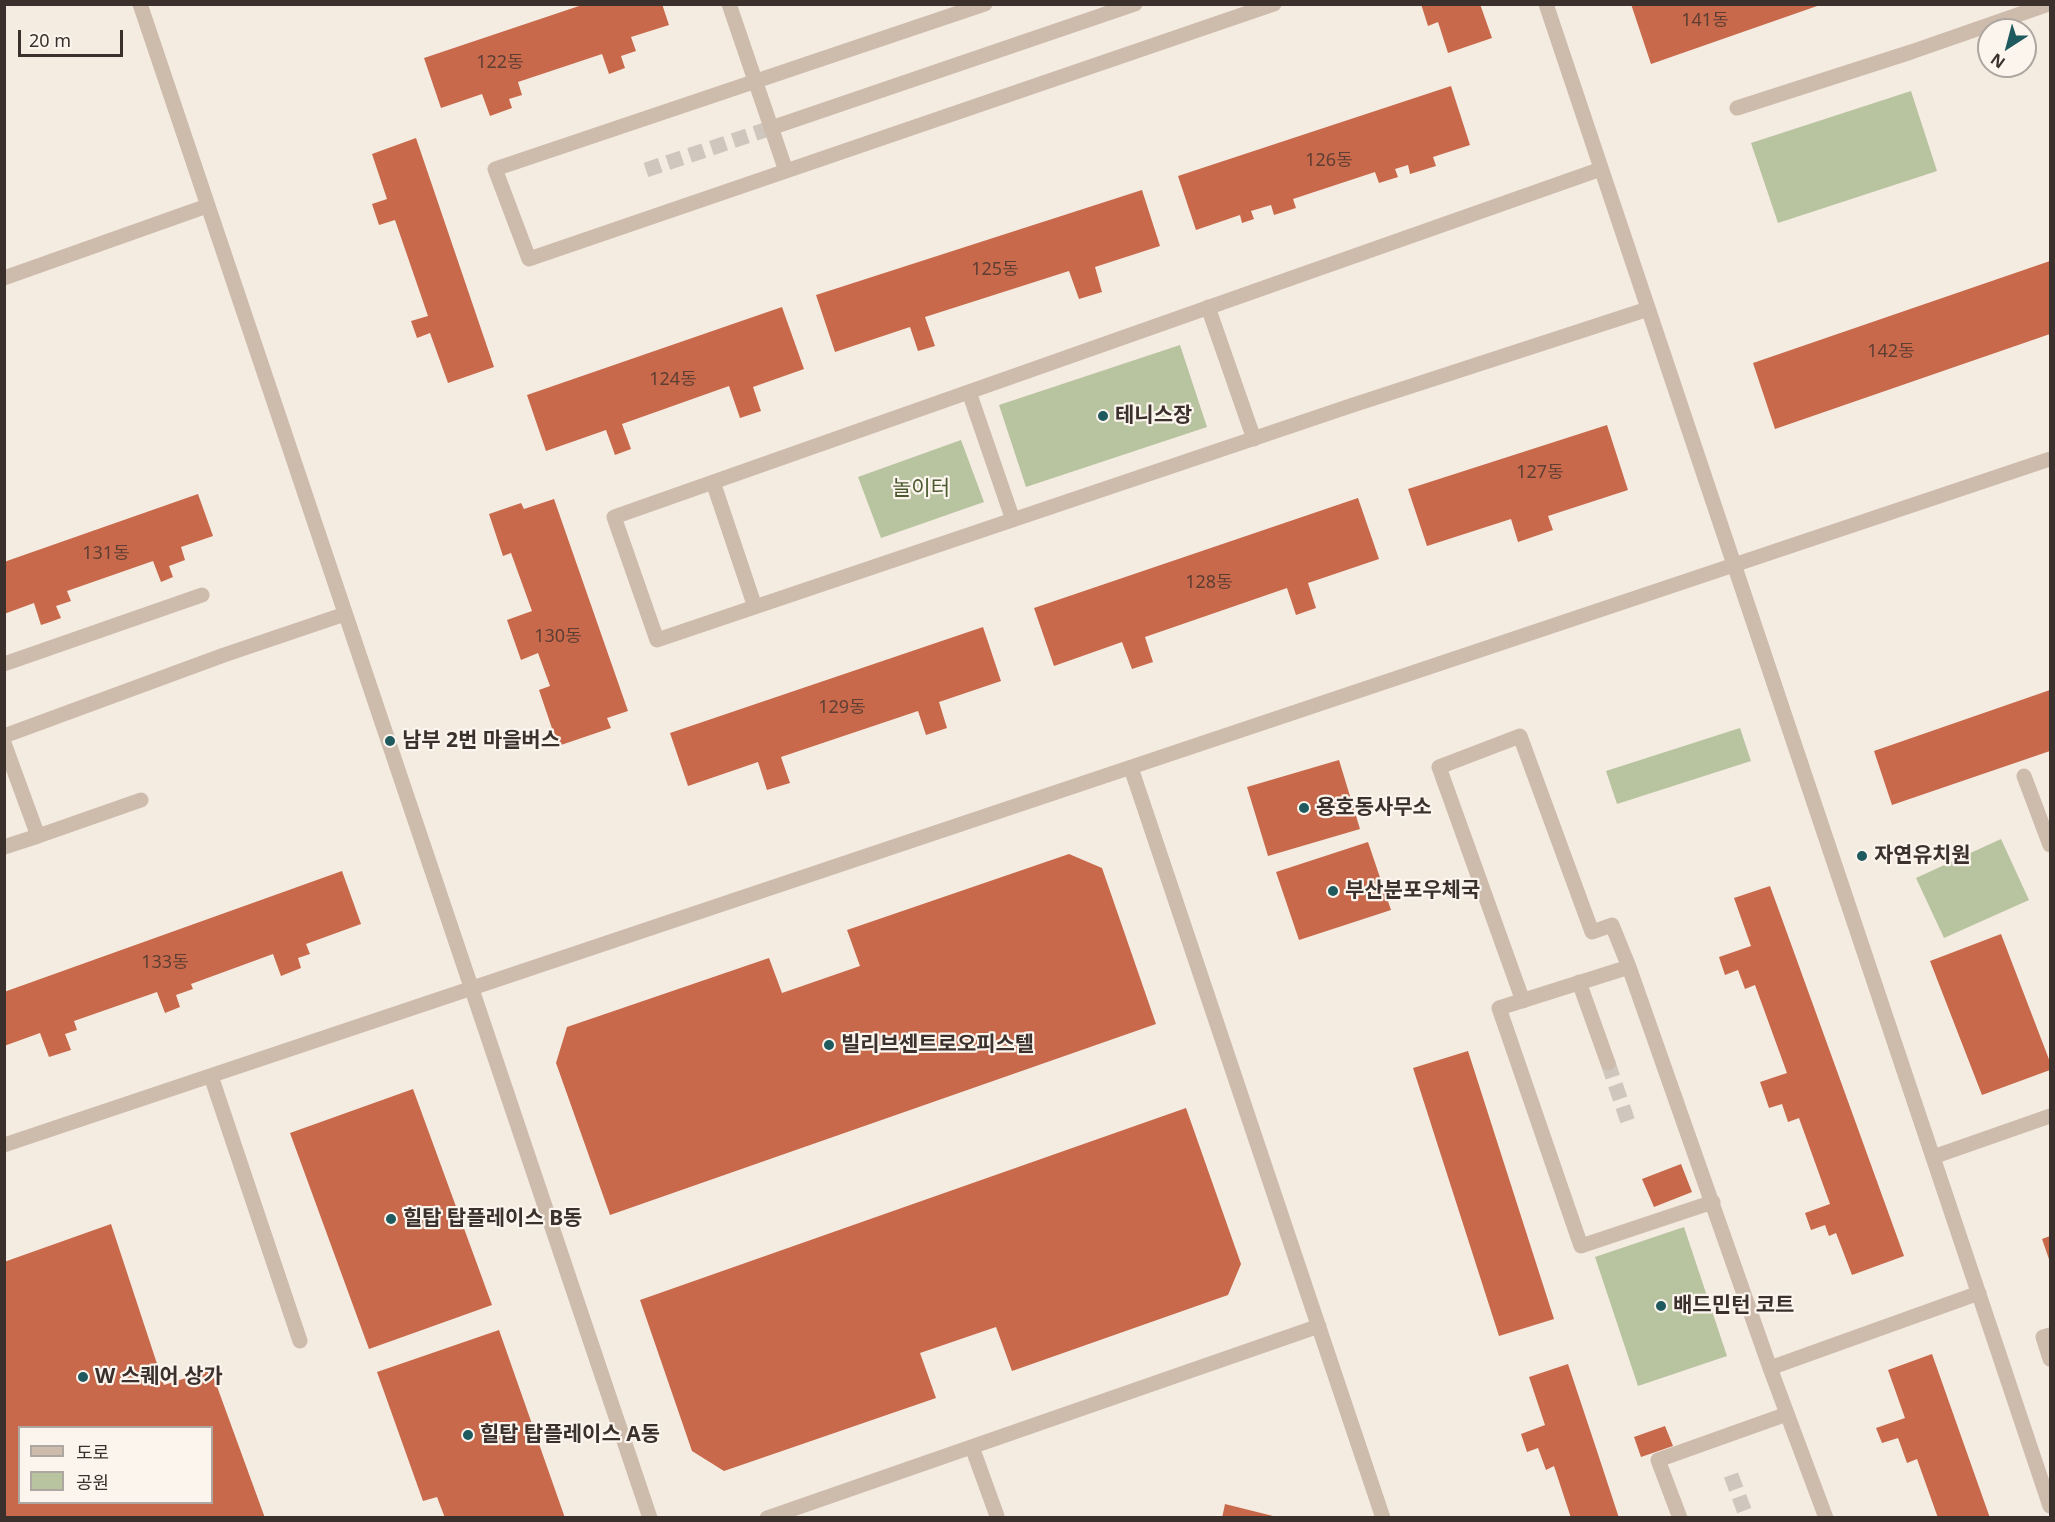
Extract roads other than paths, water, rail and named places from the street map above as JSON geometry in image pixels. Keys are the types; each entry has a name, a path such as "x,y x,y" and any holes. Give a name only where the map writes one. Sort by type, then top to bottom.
{"street":[{"path":"140,4 650,1518"},
{"path":"729,4 786,171"},
{"path":"985,4 495,169 530,259 786,171 1235,11 1274,4"},
{"path":"771,128 1135,4"},
{"path":"1546,4 2050,1506"},
{"path":"1737,108 1900,56 2049,4"},
{"path":"1602,169 614,517 657,640 1648,309"},
{"path":"4,278 207,206"},
{"path":"1208,307 1254,439"},
{"path":"969,392 1013,520"},
{"path":"4,1145 2050,459"},
{"path":"713,482 755,607"},
{"path":"4,664 202,595"},
{"path":"4,736 213,659 345,614"},
{"path":"1523,1000 1439,767 1521,736 1592,932 1612,925 1629,967 1786,1414 1826,1518"},
{"path":"4,743 38,836"},
{"path":"1131,768 1383,1518"},
{"path":"2024,776 2050,845"},
{"path":"4,847 141,800"},
{"path":"1629,967 1499,1008 1581,1246 1713,1202"},
{"path":"1579,982 1608,1063"},
{"path":"211,1076 300,1341"},
{"path":"1933,1157 2050,1116"},
{"path":"1770,1368 1979,1293"},
{"path":"767,1518 1319,1326"},
{"path":"2050,1335 2043,1337 2050,1359"},
{"path":"1680,1518 1658,1460 1786,1414"},
{"path":"972,1447 997,1516"}],"tunnel":[{"path":"646,170 771,128"},
{"path":"1608,1063 1628,1122"},
{"path":"1731,1475 1747,1518"}],"place":[{"name":"테니스장","path":"1103,416"},
{"name":"남부 2번 마을버스","path":"390,741"},
{"name":"용호동사무소","path":"1304,808"},
{"name":"자연유치원","path":"1862,856"},
{"name":"부산분포우체국","path":"1333,891"},
{"name":"빌리브센트로오피스텔","path":"829,1045"},
{"name":"힐탑 탑플레이스 B동","path":"391,1219"},
{"name":"배드민턴 코트","path":"1661,1306"},
{"name":"W 스퀘어 상가","path":"83,1377"},
{"name":"힐탑 탑플레이스 A동","path":"468,1435"}],"park label":[{"name":"놀이터","path":"921,489"}]}
